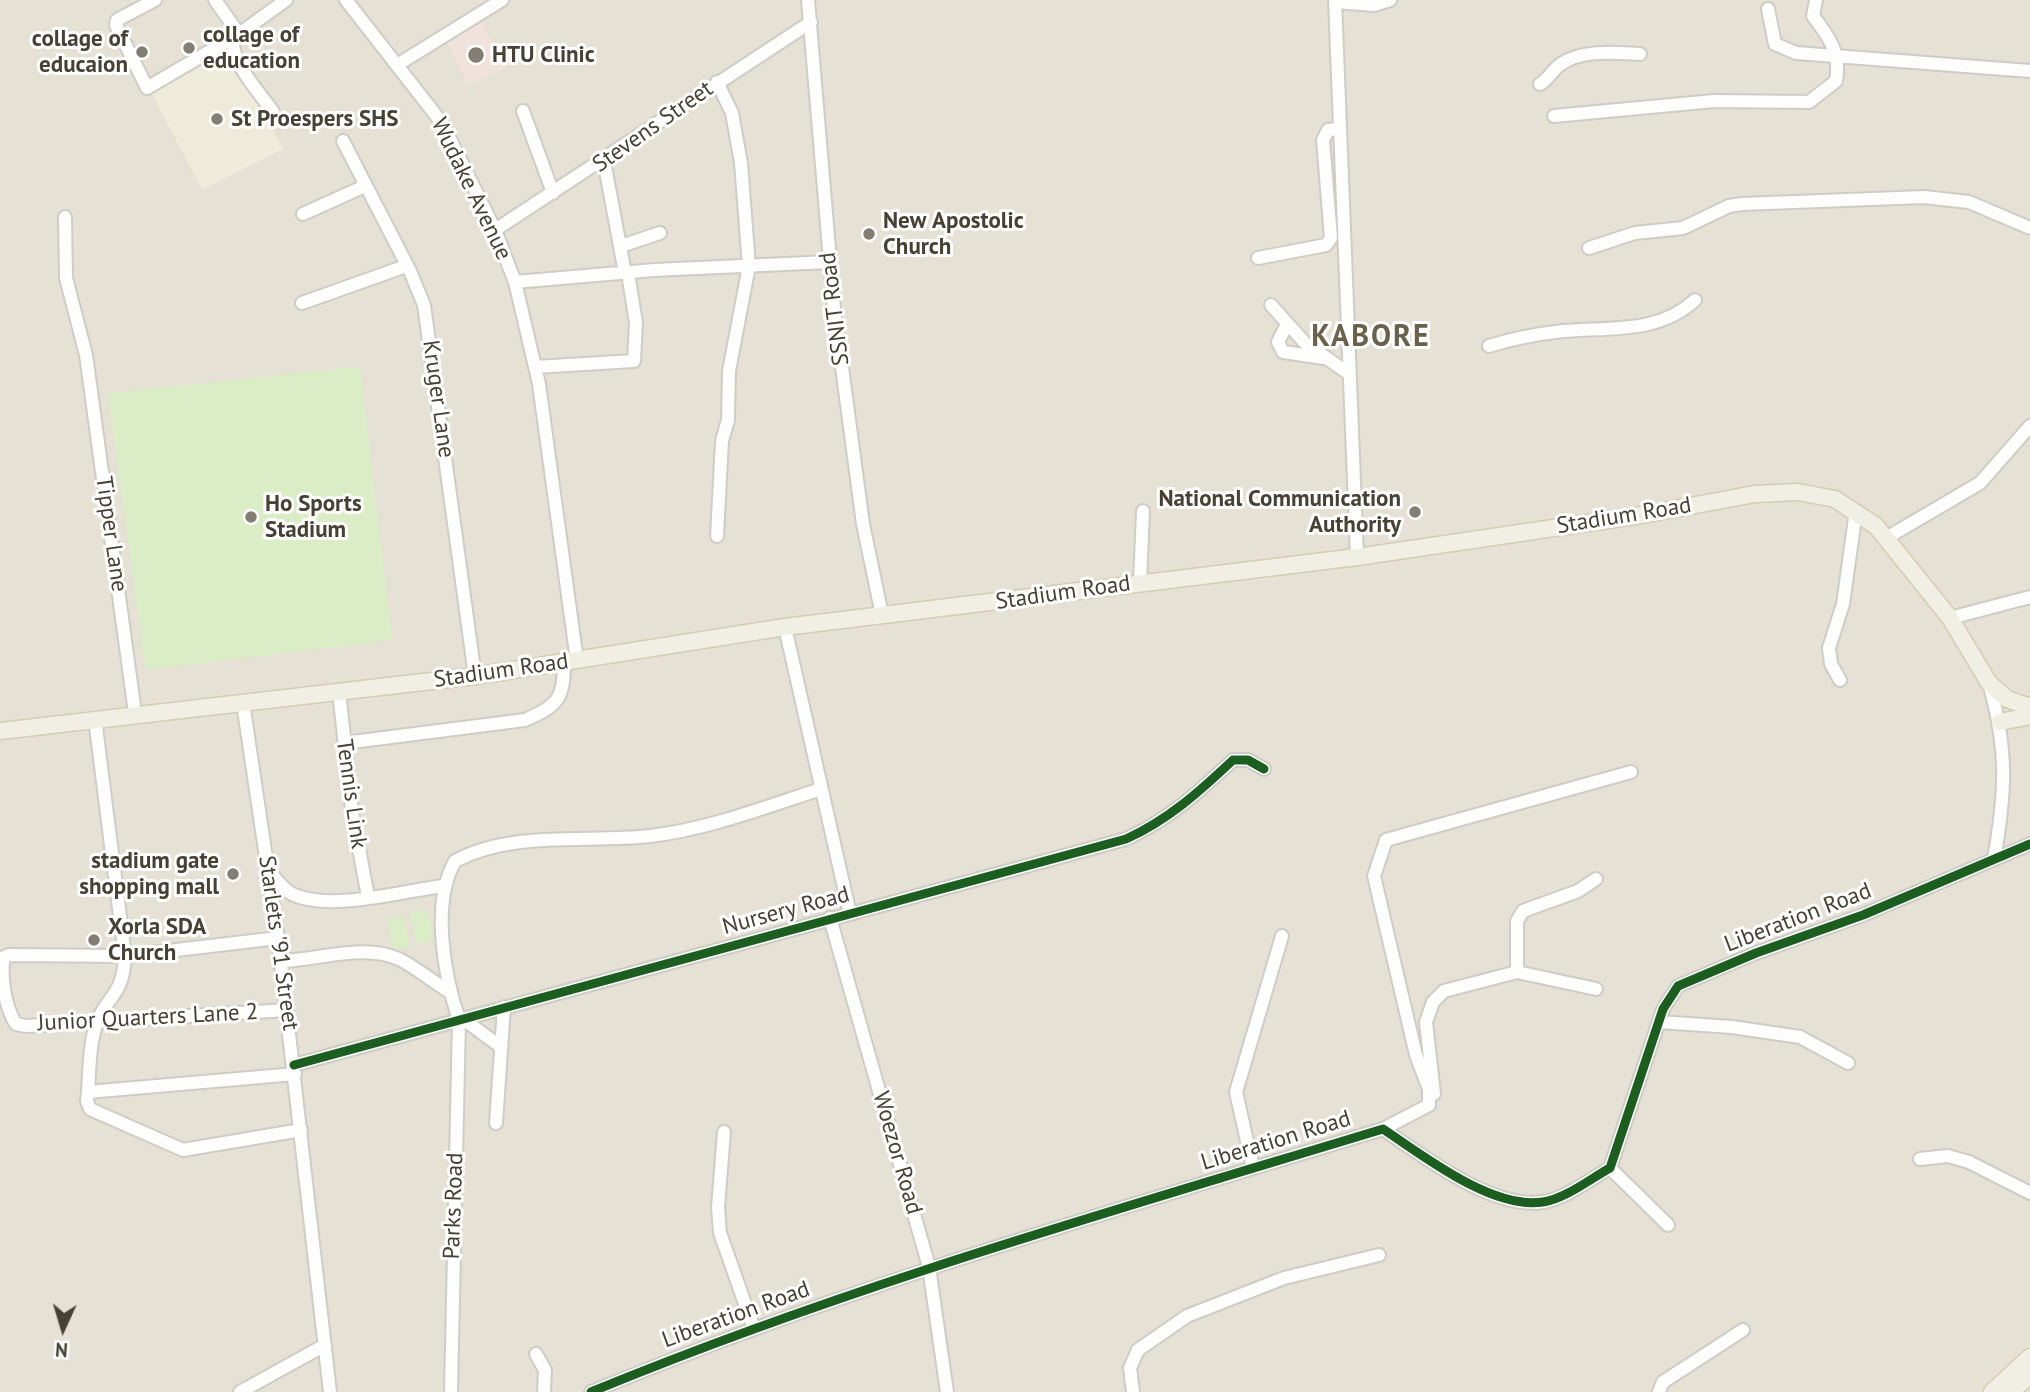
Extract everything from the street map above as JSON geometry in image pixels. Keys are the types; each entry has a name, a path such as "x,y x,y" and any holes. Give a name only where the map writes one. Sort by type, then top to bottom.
{"main road":[{"name":"Stadium Road","path":"0,731 135,713 475,676 785,626 1357,557 1642,515 1755,494 1798,492 1835,499 1856,511 1888,537 1950,618 1989,683 2007,699 2030,707"},
{"path":"2000,722 2030,716"},
{"path":"1992,1392 2030,1357"},
{"path":"2011,1392 2030,1375"}],"street":[{"path":"155,0 117,20 116,25 147,88 236,36 286,0"},
{"path":"215,0 236,36 234,49 244,70 273,112"},
{"name":"Wudake Avenue","path":"344,743 525,720 549,710 564,690 571,662 535,367 515,282 495,230 442,123 346,0"},
{"path":"397,65 502,0"},
{"name":"SSNIT Road","path":"808,0 829,262 861,510 882,615"},
{"path":"1357,557 1338,129 1336,1 1374,5 1390,0"},
{"path":"1555,116 1714,101 1809,102 1836,81 1838,59 1831,39 1813,16 1816,0"},
{"path":"1769,9 1775,44 1796,53 1838,59 1886,58 1948,66 2030,71"},
{"name":"Stevens Street","path":"495,230 604,161 717,82 811,22"},
{"path":"1540,84 1562,63 1572,60 1608,52 1640,54"},
{"path":"717,82 732,113 741,163 749,266 729,371 728,420 722,441 717,536"},
{"path":"523,111 553,193"},
{"path":"1258,258 1326,246 1331,238 1323,140 1328,130 1338,129"},
{"name":"Kruger Lane","path":"342,141 420,293 426,317 475,676"},
{"path":"535,367 624,364 634,361 636,323 604,161"},
{"path":"303,215 365,186"},
{"path":"1589,248 1634,233 1683,228 1729,206 1742,204 1924,197 1969,202 2030,228"},
{"name":"Tipper Lane","path":"65,217 66,278 86,355 135,713"},
{"path":"621,246 660,233"},
{"path":"515,282 829,262"},
{"path":"302,303 406,266"},
{"path":"1489,346 1521,336 1656,323 1680,314 1695,300"},
{"path":"1271,305 1305,343 1348,373"},
{"path":"1287,324 1278,342 1283,352 1328,358"},
{"path":"1888,537 1980,483 2030,426"},
{"path":"1140,583 1143,511"},
{"path":"1840,680 1830,664 1829,648 1843,604 1856,511"},
{"path":"1950,618 2030,597"},
{"path":"785,626 850,914"},
{"path":"1989,683 2000,722 2005,799 1994,859"},
{"name":"Tennis Link","path":"339,691 358,851 368,897"},
{"name":"Starlets '91 Street","path":"243,703 269,871 295,1069 330,1392"},
{"path":"95,719 125,956 120,990 98,1020 93,1036 88,1092 90,1109 183,1150 301,1130"},
{"name":"Nursery Road","path":"88,1092 295,1069 504,1007 1126,839 1153,827 1177,810 1233,760 1248,760 1264,769"},
{"path":"1429,1105 1429,1090 1416,1055 1374,876 1386,840 1632,772"},
{"path":"269,871 288,891 318,900 368,897 443,886 455,861 466,855 522,842 650,836 702,827 821,789"},
{"name":"Liberation Road","path":"591,1392 754,1329 929,1267 1382,1129 1435,1167 1521,1203 1552,1199 1610,1168 1659,1022 1670,996 1678,986 1756,953 1863,915 2030,844"},
{"path":"1517,972 1517,921 1523,911 1578,891 1596,879"},
{"name":"Parks Road","path":"443,886 442,915 450,992 461,1019 451,1392"},
{"name":"Woezor Road","path":"830,918 929,1267 947,1392"},
{"path":"1254,1168 1236,1092 1282,936"},
{"path":"1,978 4,957 9,955 125,956 278,938"},
{"path":"281,961 364,951 383,954 400,960 450,992"},
{"path":"1382,1129 1429,1105 1434,1099 1426,1022 1433,1002 1444,991 1517,972 1596,989"},
{"name":"Junior Quarters Lane 2","path":"1,978 16,1024 287,1010"},
{"path":"496,1124 504,1007"},
{"path":"461,1019 501,1047"},
{"path":"1659,1022 1732,1027 1800,1037 1848,1063"},
{"path":"724,1132 718,1207 720,1233 754,1329"},
{"path":"1920,1159 1948,1156 1969,1162 2030,1193"},
{"path":"1610,1168 1668,1226"},
{"path":"1133,1392 1130,1367 1138,1350 1187,1316 1284,1278 1379,1255"},
{"path":"1658,1392 1663,1382 1743,1330"},
{"path":"240,1392 325,1345"},
{"path":"536,1354 545,1370 544,1392"}],"shaded area":[{"path":"0,0 2030,0 2030,1392 0,1392"},
{"name":"HTU Clinic","path":"480,21 508,67 468,85 446,42"},
{"name":"St Proespers SHS","path":"231,49 283,149 202,190 150,90"}],"green space":[{"name":"Ho Sports Stadium","path":"360,367 392,640 146,670 108,393"},
{"path":"427,910 434,940 417,944 410,913"},
{"path":"403,916 410,947 394,951 387,919"}],"cycle path":[{"path":"294,1065 1126,839 1169,814 1233,760 1248,760 1264,769"},
{"path":"591,1392 786,1318 983,1251 1383,1129 1437,1166 1502,1198 1543,1202 1560,1197 1610,1168 1663,1009 1678,986 1756,953 1863,915 2030,844"}],"place":[{"name":"collage of education","path":"189,48"},
{"name":"collage of educaion","path":"142,52"},
{"name":"HTU Clinic","path":"476,55"},
{"name":"St Proespers SHS","path":"217,119"},
{"name":"New Apostolic Church","path":"869,234"},
{"name":"National Communication Authority","path":"1415,512"},
{"name":"Ho Sports Stadium","path":"251,517"},
{"name":"stadium gate shopping mall","path":"233,874"},
{"name":"Xorla SDA Church","path":"94,940"}],"district":[{"name":"KABORE","path":"1371,337"}]}
